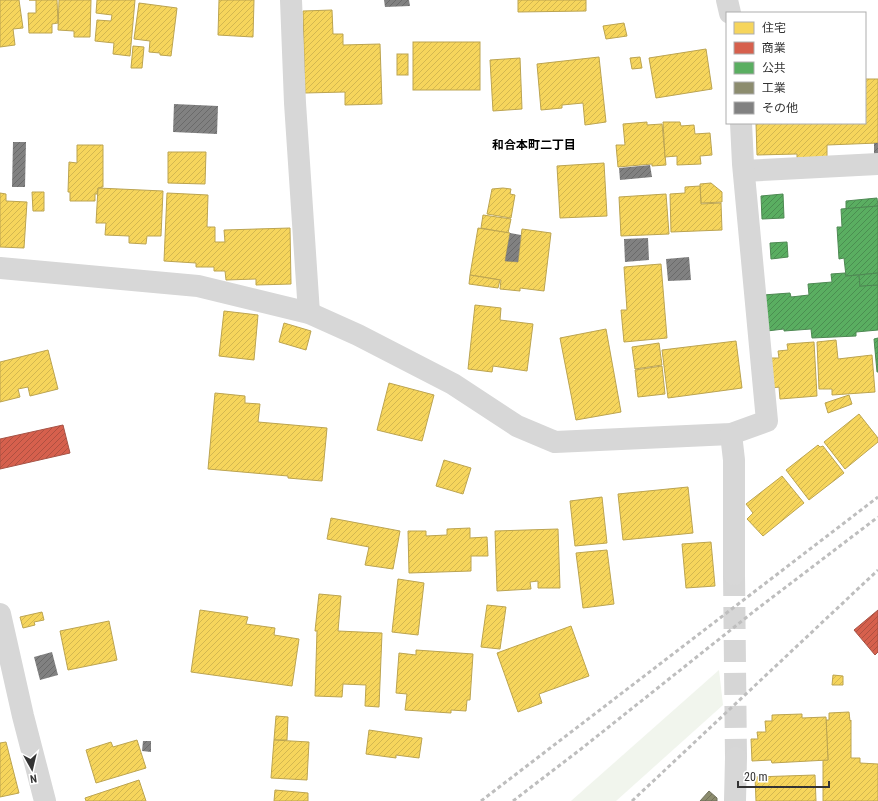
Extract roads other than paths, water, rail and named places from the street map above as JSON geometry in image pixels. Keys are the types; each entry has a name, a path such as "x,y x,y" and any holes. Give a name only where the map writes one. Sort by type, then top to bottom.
{"street":[{"path":"291,0 295,103 309,313"},
{"path":"727,0 730,12"},
{"path":"0,268 198,286 309,313 358,335 446,380 517,426 555,442 731,434 767,421 741,124"},
{"path":"744,171 878,164"},
{"path":"731,434 734,460 734,574"},
{"path":"0,614 23,716 45,801"},
{"path":"735,801 736,758"}],"tunnel":[{"path":"734,574 736,758"}],"railway":[{"path":"481,801 878,497"},
{"path":"513,801 757,609 878,517"},
{"path":"632,801 878,570"}],"district":[{"name":"和合本町二丁目","path":"534,145"}]}
